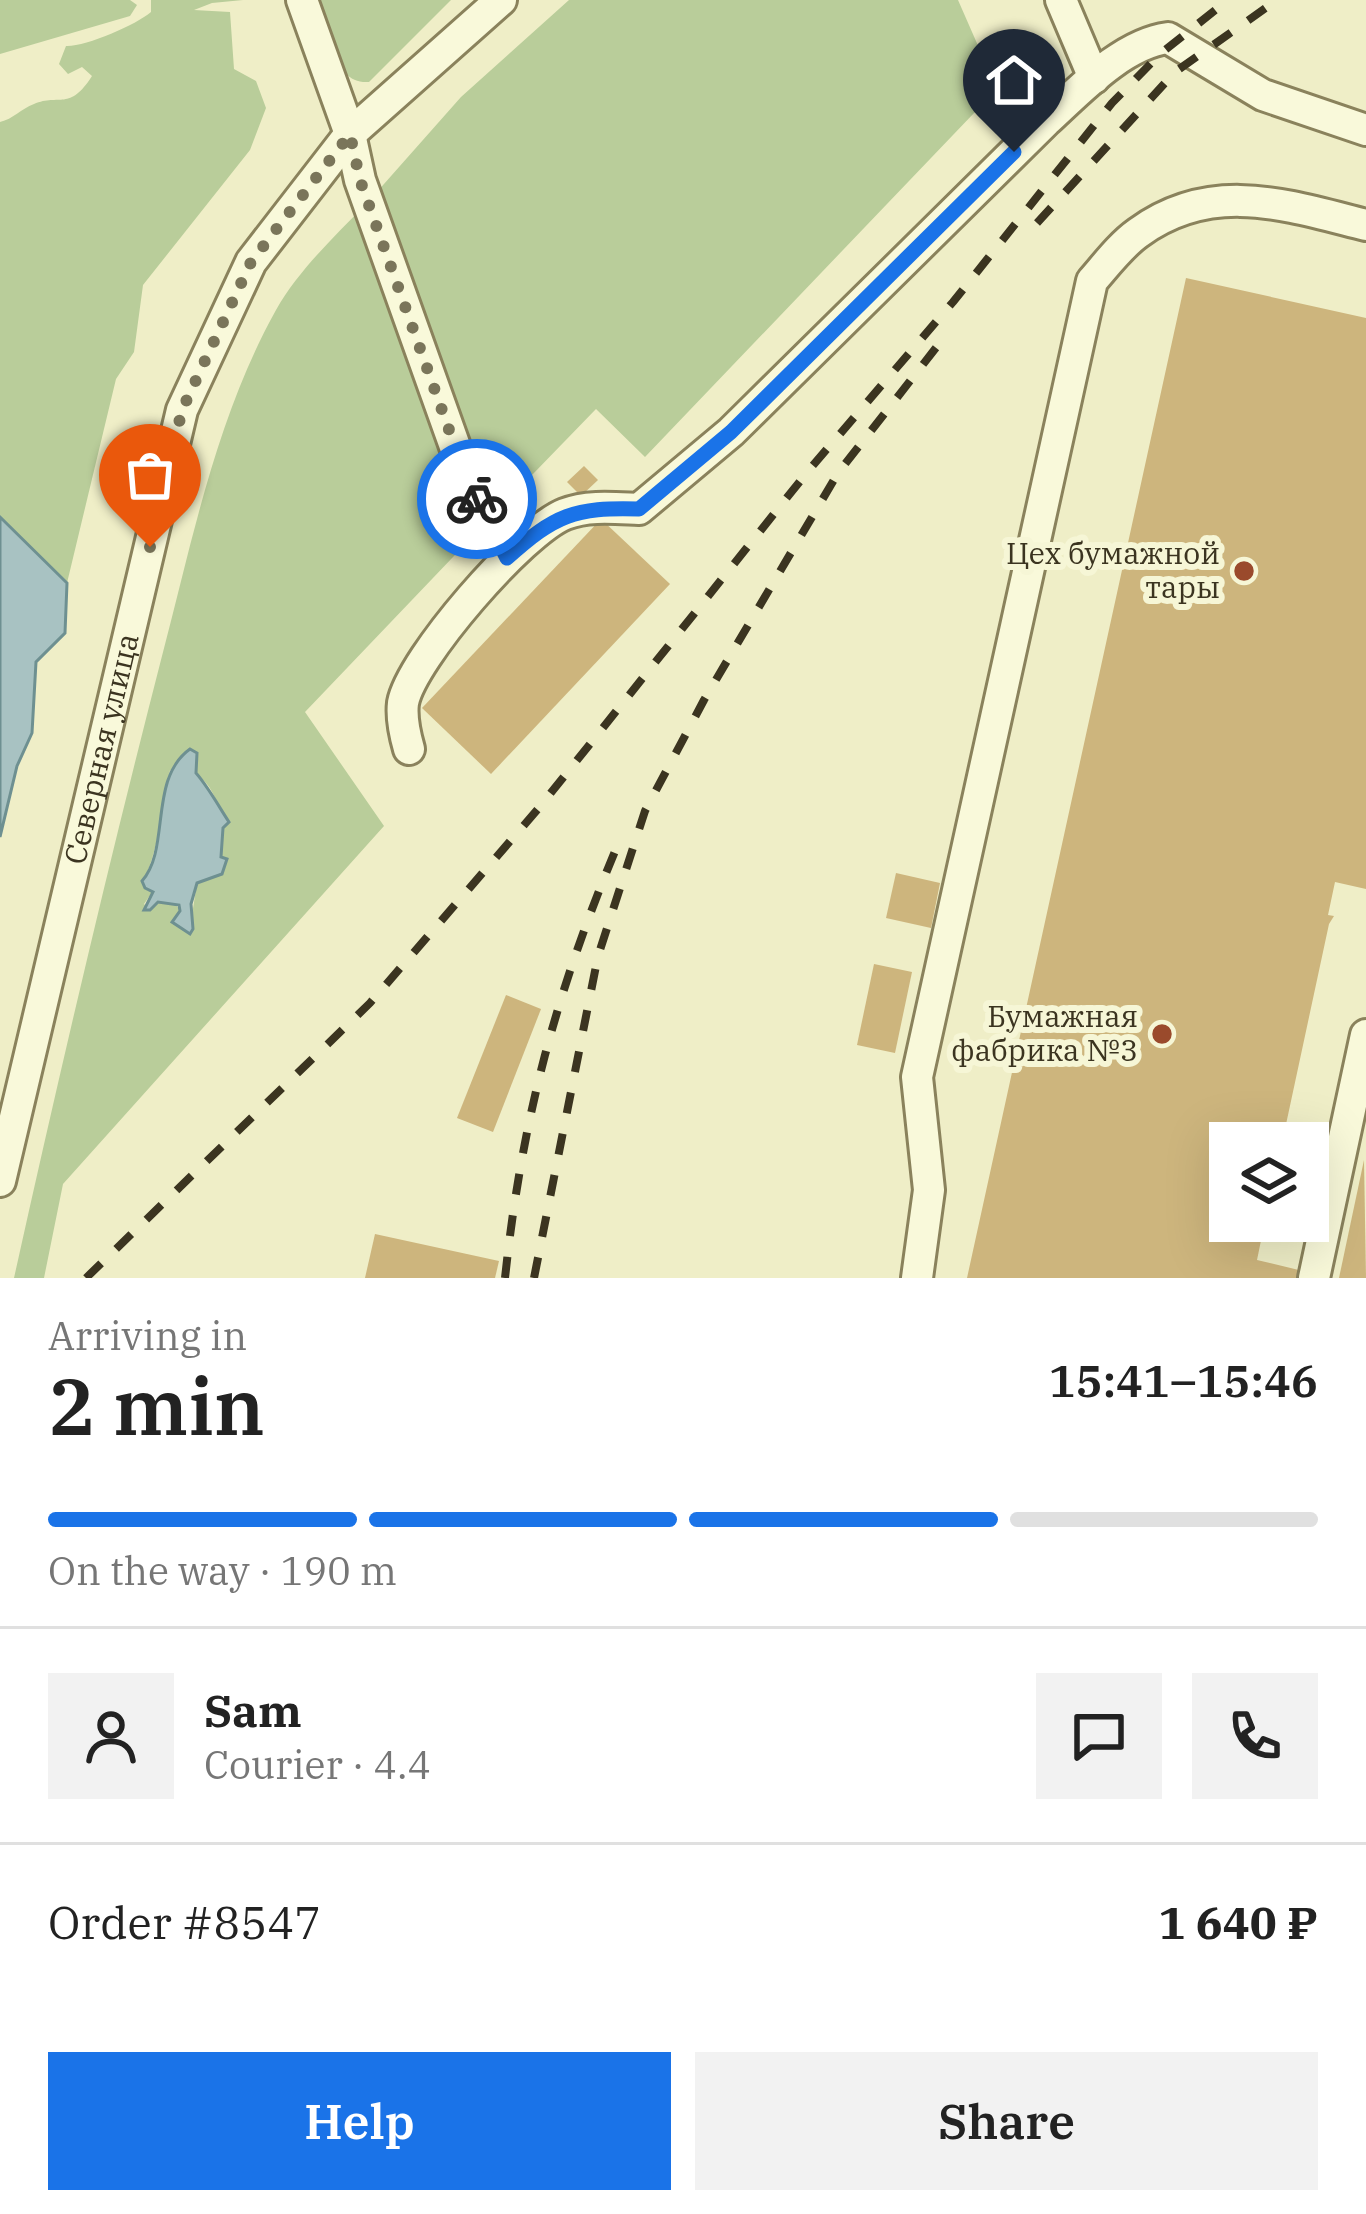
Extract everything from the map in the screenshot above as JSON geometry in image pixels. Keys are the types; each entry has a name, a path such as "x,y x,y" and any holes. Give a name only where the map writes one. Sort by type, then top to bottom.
{"street":[{"path":"302,0 458,455 507,558"},
{"name":"Северная улица","path":"0,1180 182,410 251,262 350,134 501,0"},
{"path":"1061,0 1094,78"},
{"path":"409,749 403,701 419,668 507,558 565,514 593,508 639,509 731,432 1046,121 1094,78 1152,40 1168,38 1262,95 1366,130"},
{"path":"917,1278 929,1190 917,1077 1092,281 1136,234 1180,208 1228,198 1284,204 1366,225"},
{"path":"1315,1278 1366,1035"}],"green space":[{"path":"0,0 130,0 137,5 130,16 0,54"},
{"path":"151,0 243,0 194,10 230,12 234,69 256,81 266,108 250,150 143,285 134,352 116,379 67,583 0,517 0,122 34,104 77,94 92,76 82,67 68,74 59,64 66,46 134,23 151,12"},
{"path":"312,0 451,0 369,82 346,74 338,65"},
{"path":"569,0 958,0 997,89 645,457 596,409 497,511 376,193 461,97"},
{"path":"364,206 475,534 305,712 384,826 63,1184 44,1278 14,1278 123,811 222,436 276,310 305,268","holes":["170,770 195,774 212,792 222,825 221,858 227,860 222,874 197,883 191,921 168,902 150,910 144,904 153,891 142,881 152,860"]}],"water":[{"path":"0,517 67,583 65,633 36,662 32,733 17,766 0,837"},
{"path":"190,749 197,753 196,773 229,822 223,828 221,857 227,859 222,874 197,883 190,934 172,922 179,905 158,902 144,910 153,892 142,881 156,851 169,778"}],"building":[{"path":"1186,278 1366,318 1366,889 1335,882 1328,915 1334,916 1287,1122 1209,1122 1209,1242 1261,1242 1257,1260 1332,1278 967,1278"},
{"path":"584,466 598,480 581,496 567,482"},
{"path":"601,519 670,584 491,774 422,708"},
{"path":"896,873 940,883 931,928 886,918"},
{"path":"874,964 912,972 895,1053 857,1045"},
{"path":"506,995 541,1009 493,1132 457,1118"},
{"path":"1364,1160 1366,1278 1339,1278"},
{"path":"375,1234 499,1261 495,1278 365,1278"}],"railway":[{"path":"86,1278 370,1003 538,809 1112,103 1160,54 1228,0"},
{"path":"1037,223 1175,72 1277,0"},
{"path":"534,1278 598,956 645,811 704,700 838,473 946,335"},
{"path":"505,1278 521,1164 545,1056 559,1004 618,844"}],"way so far":[{"path":"150,547 182,410 251,262 350,134 360,180 477,499"}],"place":[{"name":"Цех бумажной тары","path":"1244,571"},
{"name":"Бумажная фабрика №3","path":"1162,1034"}],"route":[{"path":"477,499 507,558 565,514 593,508 639,509 731,432 1014,152"}]}
